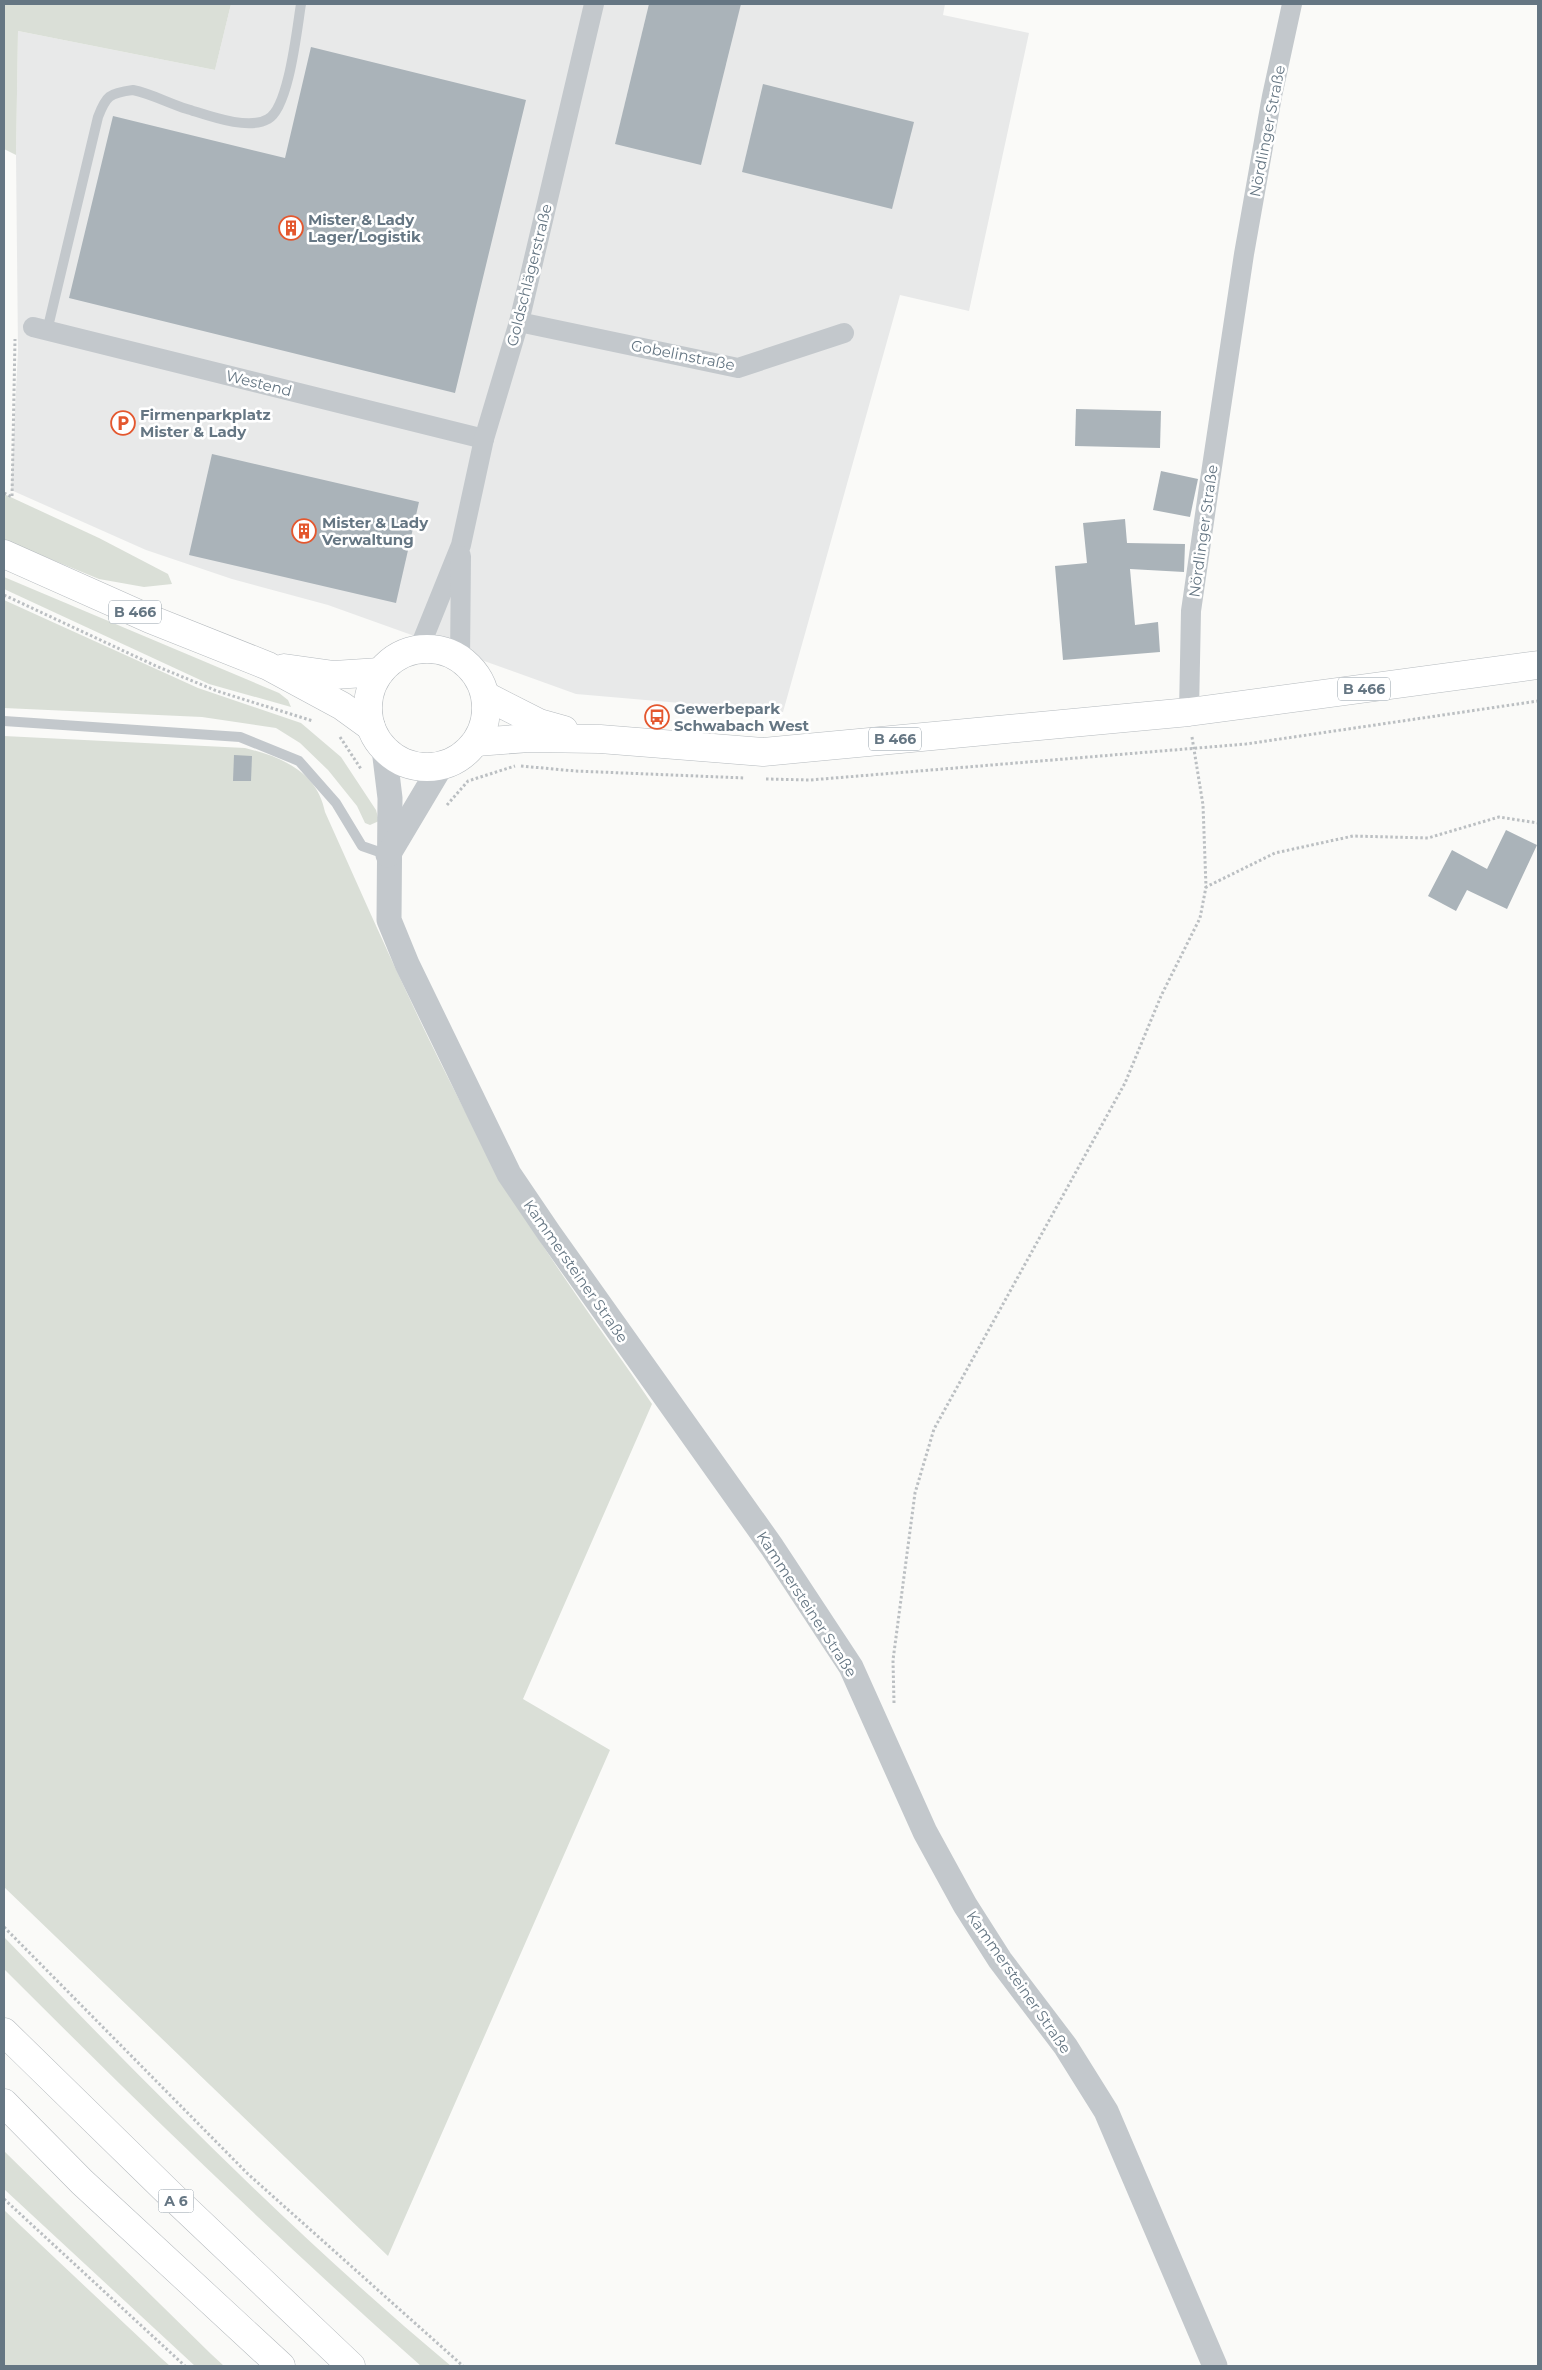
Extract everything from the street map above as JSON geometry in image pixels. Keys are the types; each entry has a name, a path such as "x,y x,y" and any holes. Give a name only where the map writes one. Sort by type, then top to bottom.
{"main road":[{"name":"B 466","path":"4,554 150,619 268,666 342,706 377,738"},
{"path":"419,649 447,652 460,659 472,669 486,696 487,712 483,728 476,742 460,757 441,766 426,768 410,765 396,759 377,738 367,708 371,689 380,672 391,661 404,653 419,649"},
{"name":"B 466","path":"476,742 529,738 600,739 763,752 1189,712 1538,665"},
{"name":"B 466","path":"268,666 334,675 380,672"},
{"name":"B 466","path":"486,696 539,723 600,739"},
{"name":"A 6","path":"4,2032 172,2197 351,2366"},
{"path":"4,2103 82,2182 281,2366"}],"street":[{"name":"Goldschlägerstraße","path":"419,649 461,545 484,439 519,322 594,4"},
{"name":"Nördlinger Straße","path":"1189,712 1191,611 1244,254 1272,96 1292,4"},
{"name":"Gobelinstraße","path":"519,322 738,368 844,333"},
{"name":"Westend","path":"40,329 484,439"},
{"name":"Goldschlägerstraße","path":"460,659 461,545"},
{"name":"Kammersteiner Straße","path":"377,738 390,798 388,855 389,920 407,964 510,1174 554,1241 772,1547 850,1667 883,1735 925,1832 965,1905 1000,1960 1066,2047 1106,2111 1215,2366"},
{"path":"388,855 441,766"}],"lane":[{"path":"40,329 104,100 116,92 133,90 232,122 254,124 269,119 279,106 285,91 301,4"},
{"path":"4,721 240,737 299,761 336,803 362,846 388,855"}],"path":[{"path":"4,493 12,497 15,322 40,329"},
{"path":"883,1735 895,1724 892,1660 916,1493 934,1429 1125,1083 1161,996 1200,918 1206,887 1203,805 1189,712"},
{"path":"1206,887 1275,853 1353,836 1428,838 1499,817 1538,823"},
{"path":"4,1927 248,2174 463,2366"},
{"path":"4,2199 185,2366"}],"shaded area":[{"path":"4,4 231,4 215,70 18,31 16,155 4,149"},
{"path":"231,4 945,4 943,15 1029,33 969,311 900,295 783,712 576,694 328,605 232,579 146,550 11,490 18,351 16,155 18,31 215,70"},
{"path":"4,494 99,538 168,574 172,584 144,587 99,579 4,540"},
{"path":"4,577 279,693 288,700 291,707 209,684 4,589"},
{"path":"4,600 198,688 301,723 341,757 376,810 379,821 370,825 365,823 357,806 328,770 300,743 276,728 202,717 4,708"},
{"path":"4,736 245,748 284,761 306,776 321,798 325,812 371,916 419,1019 497,1170 556,1266 652,1404 523,1699 610,1750 388,2256 4,1887"},
{"path":"4,1937 222,2158 392,2316 451,2366 421,2366 314,2270 210,2171 4,1969"},
{"path":"4,2151 224,2366 195,2366 4,2189"},
{"path":"4,2210 170,2366 4,2366"}],"building":[{"path":"649,4 741,4 701,165 615,144"},
{"name":"Mister & Lady Lager/Logistik","path":"311,47 526,100 455,393 69,298 113,116 285,158"},
{"path":"763,84 914,122 892,209 742,172"},
{"path":"1076,409 1161,411 1160,448 1075,446"},
{"name":"Mister & Lady Verwaltung","path":"212,454 419,502 396,603 189,555"},
{"path":"1161,471 1198,479 1190,517 1153,510"},
{"path":"1125,519 1127,543 1185,544 1184,572 1130,569 1135,625 1158,622 1160,652 1063,660 1055,566 1087,563 1083,523"},
{"path":"234,755 252,756 251,781 233,781"},
{"path":"1506,830 1537,845 1507,909 1467,890 1456,911 1428,896 1452,850 1487,869"}],"place":[{"name":"Mister & Lady Lager/Logistik","path":"291,228"},
{"name":"Firmenparkplatz Mister & Lady","path":"123,423"},
{"name":"Mister & Lady Verwaltung","path":"304,531"},
{"name":"Gewerbepark Schwabach West","path":"657,717"}]}
